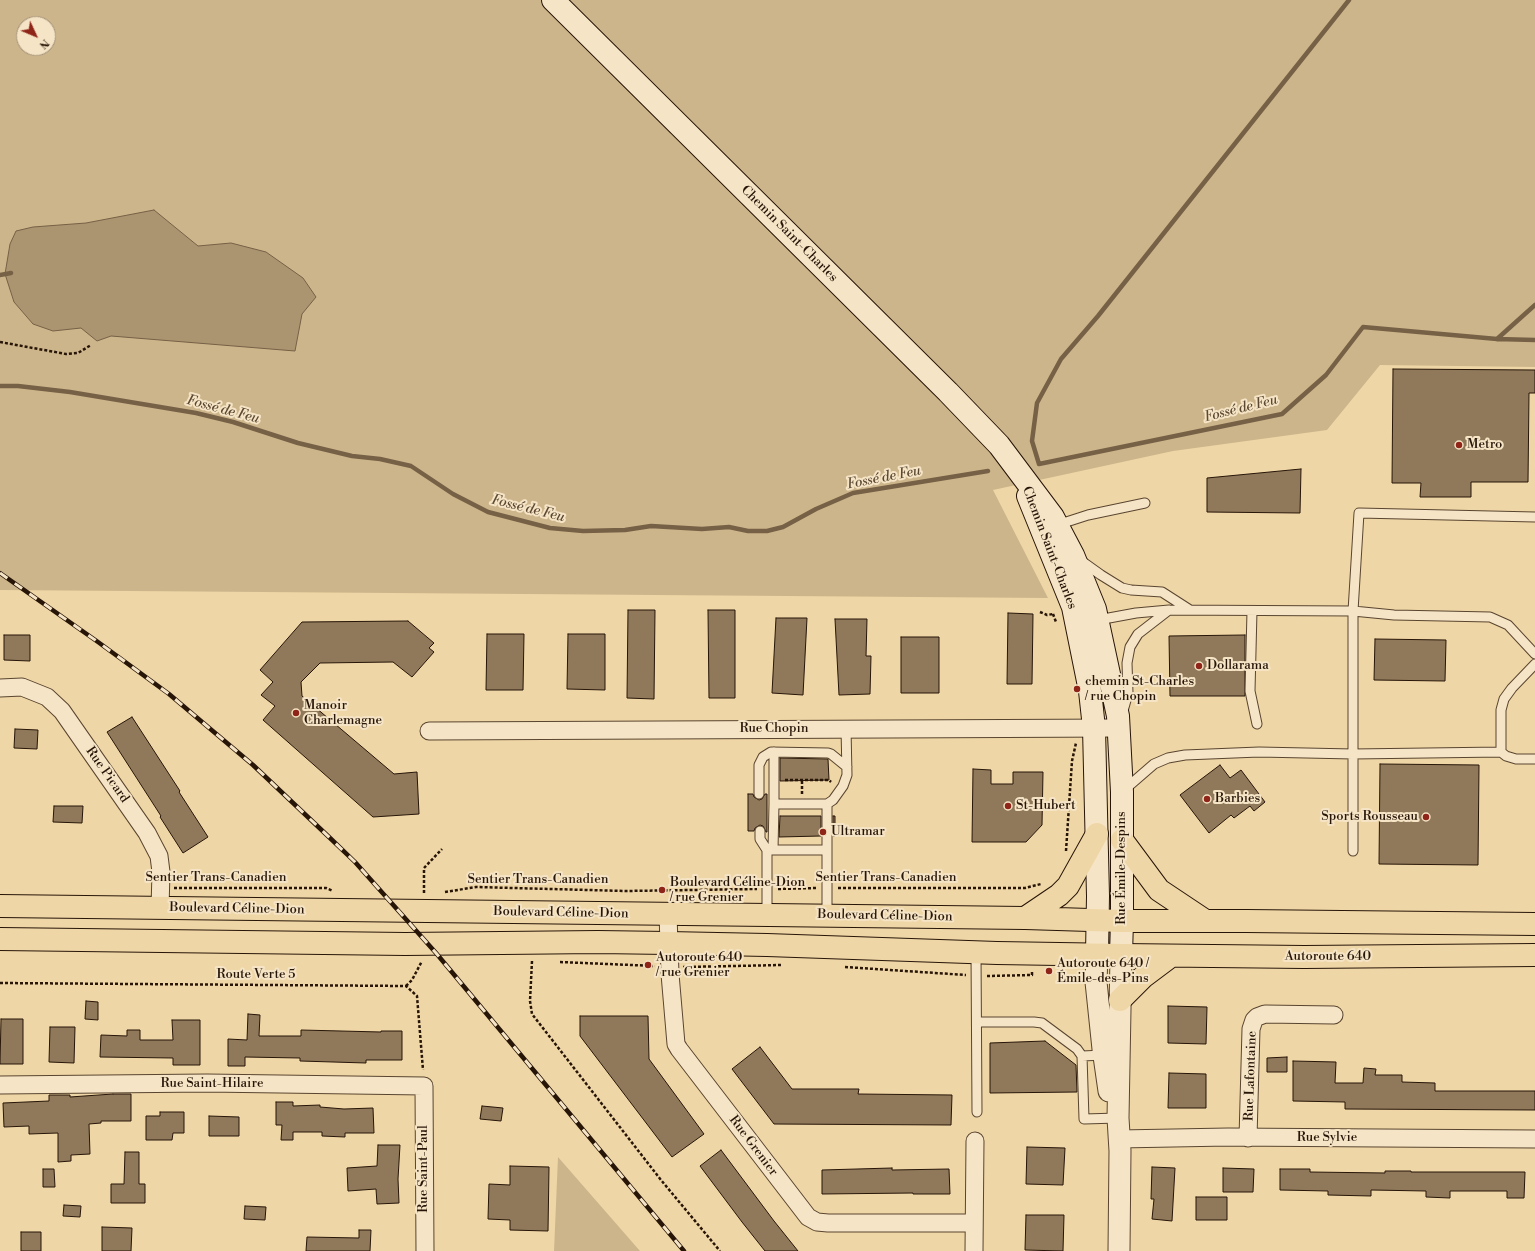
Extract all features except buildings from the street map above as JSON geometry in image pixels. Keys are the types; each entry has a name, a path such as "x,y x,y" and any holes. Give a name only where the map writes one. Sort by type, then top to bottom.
{"main road":[{"name":"Chemin Saint-Charles","path":"553,0 989,434 1020,472 1050,527 1073,555 1093,602 1088,622"},
{"name":"Chemin Saint-Charles","path":"1050,527 1070,598 1088,622"},
{"name":"Rue Émile-Despins","path":"1088,622 1116,704 1119,728 1122,792 1121,955"},
{"name":"Rue Émile-Despins","path":"1088,622 1090,697 1094,728 1097,834 1097,954"},
{"path":"1025,918 1059,895 1068,886 1097,834"},
{"path":"1122,840 1159,890 1204,920"},
{"name":"Boulevard Céline-Dion","path":"0,906 160,898 668,914 1025,918 1122,921"},
{"path":"1122,921 1204,920 1535,924"},
{"path":"0,939 405,944 598,942 767,944 976,952 1121,955"},
{"name":"Autoroute 640","path":"1121,955 1304,957 1535,954"},
{"path":"1120,1000 1143,977 1171,956"}],"street":[{"name":"Rue Picard","path":"0,688 22,687 47,697 62,711 147,833 159,856 161,872 160,898"},
{"name":"Rue Chopin","path":"428,731 1119,728"},
{"name":"Rue Grenier","path":"668,914 669,967 675,1038 679,1049 811,1219 817,1222 828,1223 974,1223"},
{"name":"Rue Émile-Despins","path":"1097,954 1096,982 1104,1055 1110,1092 1119,1129"},
{"name":"Rue Émile-Despins","path":"1119,1251 1121,955"},
{"name":"Rue Lafontaine","path":"1248,1138 1251,1029 1254,1020 1265,1014 1334,1015"},
{"name":"Rue Saint-Hilaire","path":"0,1085 207,1083 424,1086"},
{"name":"Rue Saint-Paul","path":"424,1086 425,1251"},
{"name":"Rue Sylvie","path":"1119,1129 1248,1138 1535,1139"},
{"path":"974,1251 975,1141"}],"lane":[{"path":"1050,527 1088,515 1145,503"},
{"path":"1352,851 1354,611 1359,513 1535,517"},
{"path":"1073,555 1122,588 1162,592 1190,610"},
{"path":"1088,622 1136,613 1169,610 1354,611 1394,615 1490,617 1508,625 1535,654"},
{"path":"1119,728 1128,693 1127,663 1130,646 1138,634 1169,610"},
{"path":"1252,611 1250,691 1257,724"},
{"path":"1501,752 1501,710 1504,699 1512,688 1535,664"},
{"path":"774,804 827,804 833,800 846,779 846,728"},
{"path":"759,794 759,765 766,754 774,752 828,753 847,767"},
{"path":"767,915 767,889 774,804 774,752"},
{"path":"1122,792 1148,768 1168,758 1185,755 1259,752 1353,754 1501,752 1506,756 1516,759 1535,759"},
{"path":"827,804 827,916"},
{"path":"760,832 760,839 770,850 827,850"},
{"path":"976,952 977,1112"},
{"path":"977,1022 1038,1022 1077,1049 1082,1056 1084,1118 1119,1129"},
{"path":"1082,1056 1104,1055"}],"path":[{"path":"0,342 66,354 78,353 91,345"},
{"path":"1040,612 1047,615 1053,614"},
{"path":"1065,853 1067,848 1073,751 1076,744"},
{"path":"779,780 829,780"},
{"path":"424,895 424,868 442,850"},
{"name":"Sentier Trans-Canadien","path":"439,893 476,887 626,891 827,888 1031,888 1042,883"},
{"name":"Sentier Trans-Canadien","path":"160,898 326,888 340,893"},
{"path":"417,896 432,894"},
{"path":"540,961 532,961 530,1001 532,1014 662,1180 720,1251"},
{"path":"555,962 669,967 784,965"},
{"path":"838,967 977,976 1032,975 1032,971"},
{"name":"Route Verte 5","path":"0,983 406,986 417,996 424,1086"}],"shaded area":[{"path":"0,0 1535,0 1535,367 1380,365 1327,430 1173,451 993,490 1048,598 0,590"},
{"path":"154,210 198,246 231,243 266,252 303,278 316,297 302,314 295,351 111,336 97,341 81,328 53,331 33,324 14,302 5,274 10,244 16,231 33,227 86,223"},
{"path":"558,1157 640,1251 554,1251"}],"waterway":[{"path":"1349,0 1098,316 1061,359 1037,403 1032,441 1039,464 1282,414 1326,375 1363,327 1497,339 1535,340"},
{"path":"0,275 11,273"},
{"path":"1497,339 1535,305"},
{"name":"Fossé de Feu","path":"0,386 18,386 70,392 196,413 233,422 298,443 352,456 380,459 411,466 453,494 488,512 550,528 583,531 625,530 651,526 702,529 729,527 748,531 767,531 783,527 816,509 853,493 988,471"}],"railway":[{"path":"0,573 169,694 253,765 355,862 436,953 684,1251"}],"place":[{"name":"Metro","path":"1459,445"},
{"name":"Dollarama","path":"1199,666"},
{"name":"chemin St-Charles / rue Chopin","path":"1077,689"},
{"name":"Manoir Charlemagne","path":"296,713"},
{"name":"Barbies","path":"1207,799"},
{"name":"St-Hubert","path":"1008,806"},
{"name":"Sports Rousseau","path":"1426,817"},
{"name":"Ultramar","path":"823,832"},
{"name":"Boulevard Céline-Dion / rue Grenier","path":"662,890"},
{"name":"Autoroute 640 / rue Grenier","path":"648,965"},
{"name":"Autoroute 640 / Émile-des-Pins","path":"1049,971"}]}
